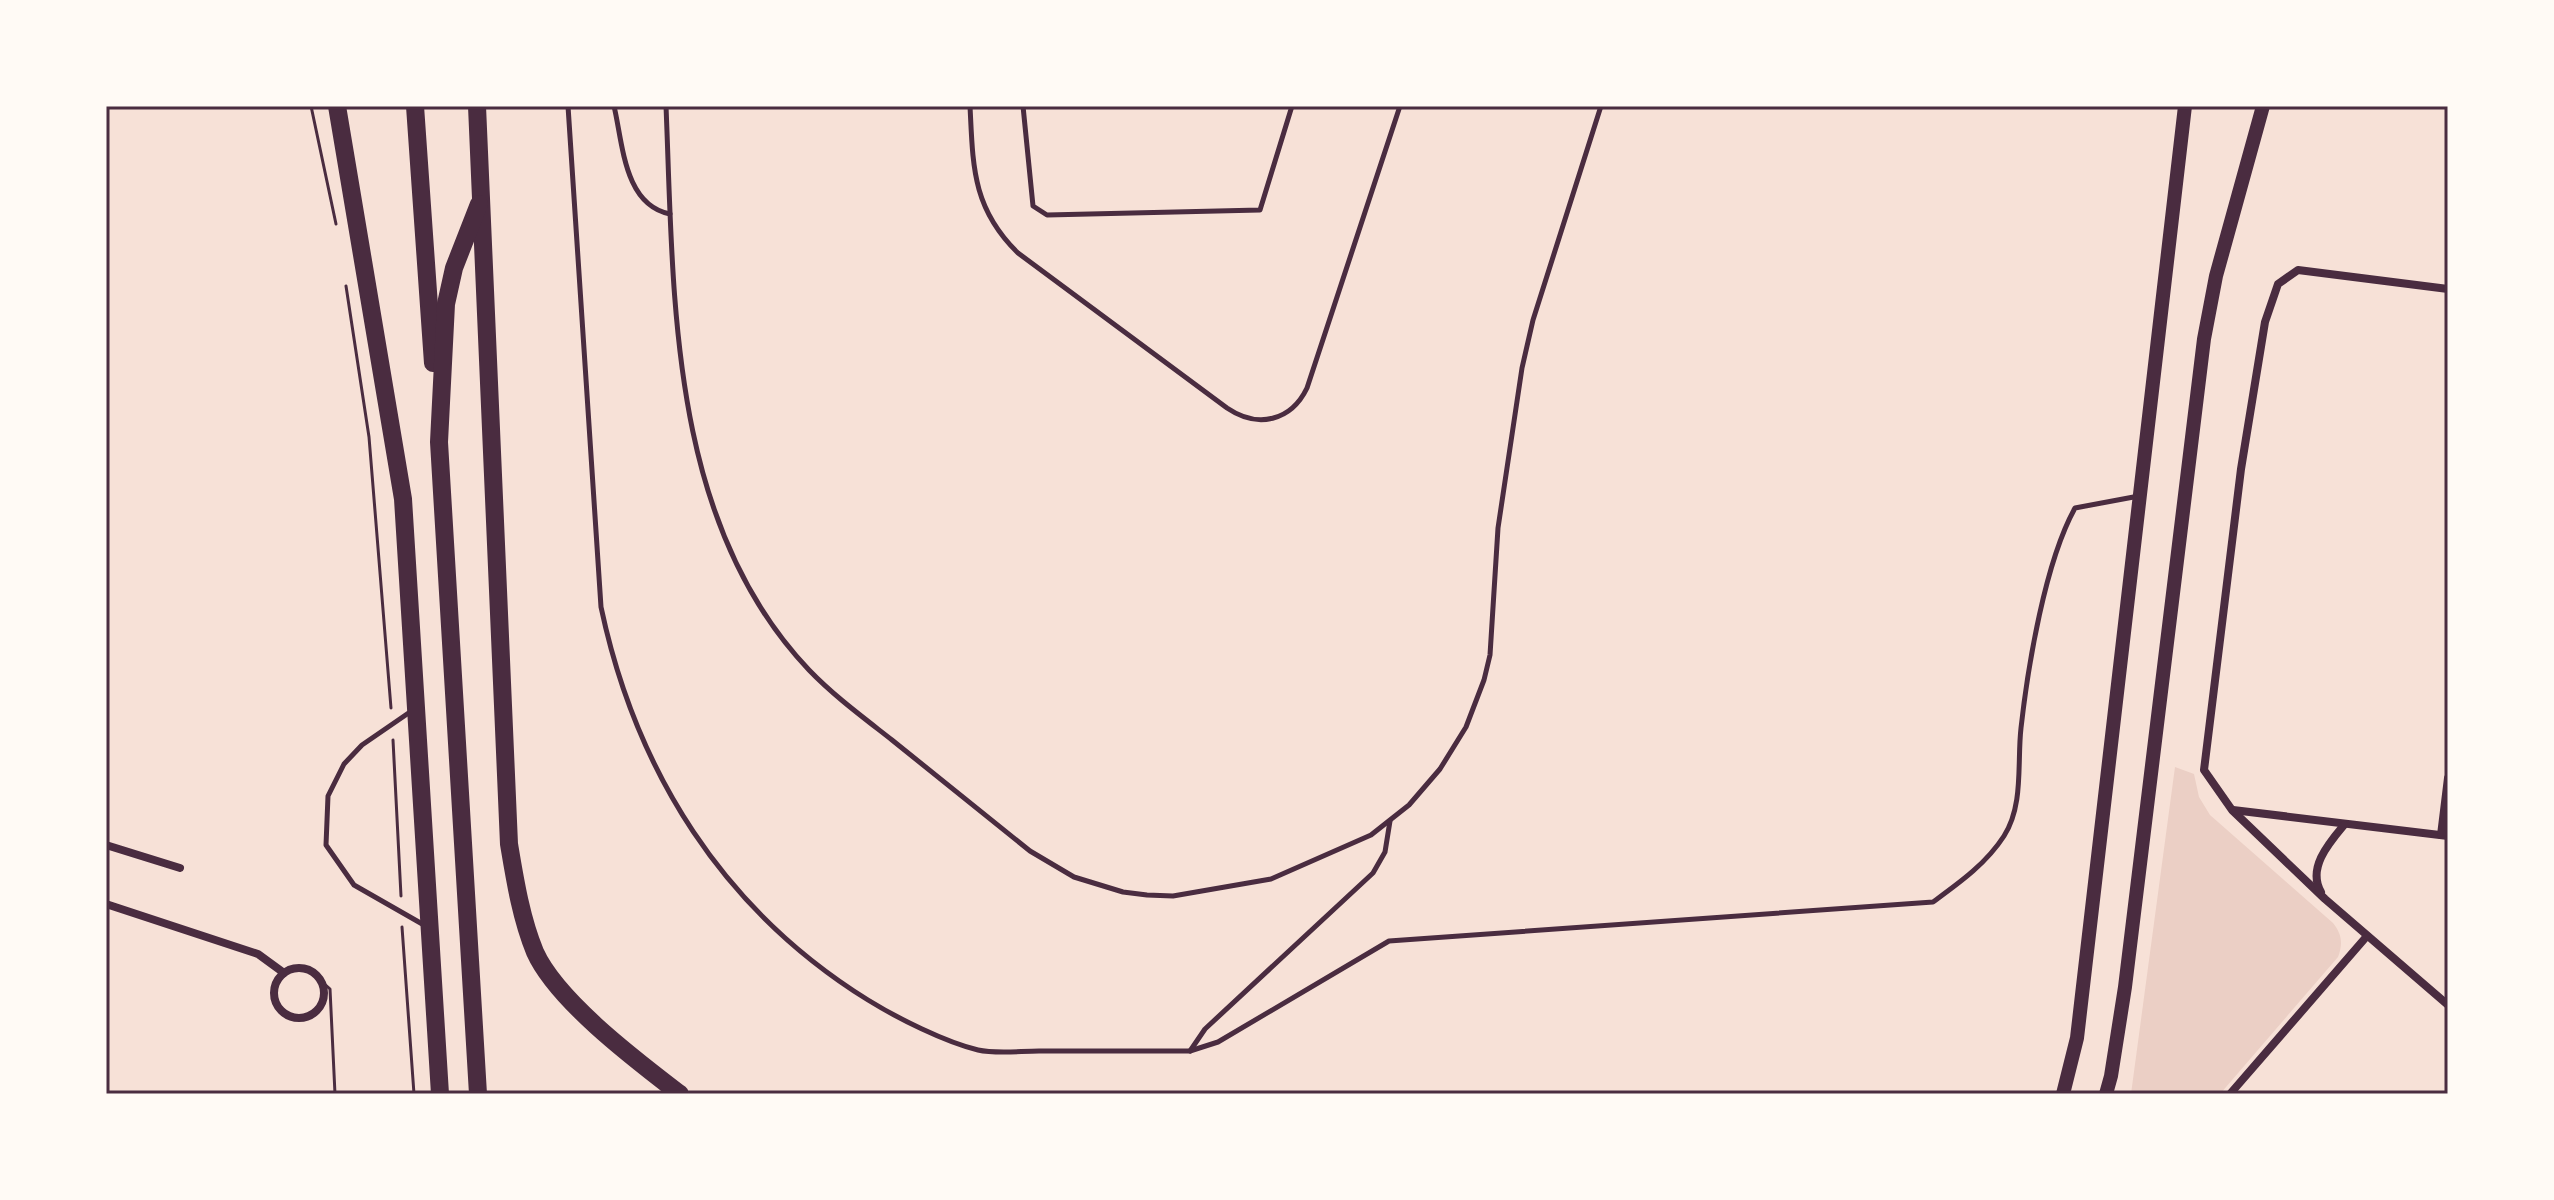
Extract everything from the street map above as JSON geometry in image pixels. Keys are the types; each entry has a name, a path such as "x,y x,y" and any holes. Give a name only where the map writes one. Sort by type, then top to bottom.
{"highway":[{"path":"337,106 403,499 440,1094"},
{"path":"415,106 439,442 478,1094"},
{"path":"477,106 509,844 519,901 536,954 570,1001 680,1094"},
{"path":"439,442 446,304 454,268 483,193"}],"street":[{"path":"2063,1094 2077,1038 2185,106"},
{"path":"2106,1094 2125,987 2204,339 2216,276 2263,106"},
{"path":"2448,289 2298,270 2278,284 2265,322 2241,469 2204,770 2232,810 2325,899 2448,1005"},
{"path":"2232,810 2444,836 2448,778"},
{"path":"2325,899 2317,884 2317,870 2325,849 2344,825"},
{"path":"106,845 180,868"},
{"path":"106,904 258,954 284,973"},
{"path":"2230,1094 2367,936"},
{"path":"307,970 319,979 323,994 318,1009 305,1017 296,1018 281,1011 276,1004 274,987 284,973 307,970"}],"lane":[{"path":"568,106 601,607 609,646 634,722 662,781 690,829 739,892 791,943 849,987 911,1024 979,1050 1190,1051 1218,1042 1389,941 1933,902 1978,867 2005,835 2010,822 2039,620 2063,530 2075,508 2140,496"},
{"path":"614,106 636,191 648,206 670,214"},
{"path":"666,106 679,346 701,469 710,503 732,556 754,597 788,645 827,688 1030,851 1074,877 1123,892 1173,896 1271,879 1371,835 1425,788 1454,749 1476,704 1490,655 1492,591 1502,496 1522,368 1533,320 1601,106"},
{"path":"970,106 979,195 994,227 1005,241 1227,408 1258,421 1289,412 1297,406 1307,388 1400,106"},
{"path":"1023,106 1033,206 1047,215 1260,210 1292,106"},
{"path":"417,707 362,745 344,764 328,796 326,845 354,885 431,929"},
{"path":"1190,1051 1205,1029 1373,873 1385,852 1390,821"}],"path":[{"path":"311,106 336,225"},
{"path":"346,286 369,437 392,724 414,1094"},
{"path":"319,979 330,989 335,1094"}],"shaded area":[{"path":"2175,767 2194,774 2199,797 2210,815 2333,923 2341,939 2338,957 2220,1094 2131,1094"}]}
